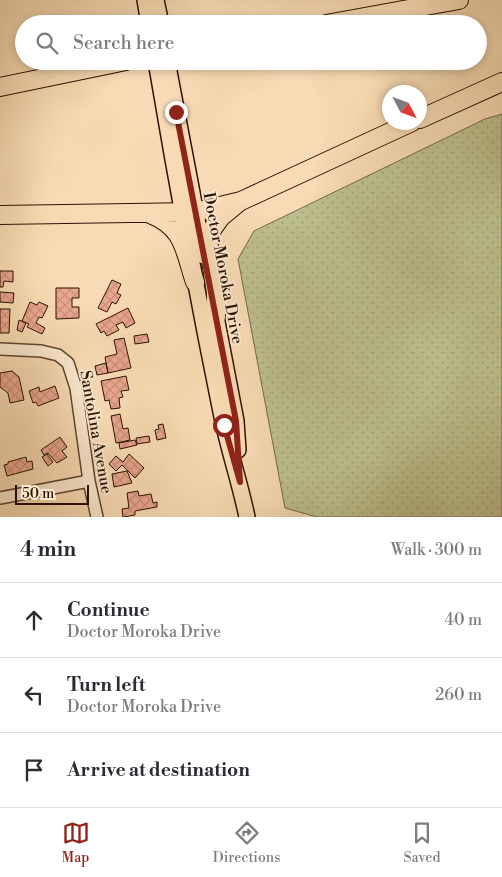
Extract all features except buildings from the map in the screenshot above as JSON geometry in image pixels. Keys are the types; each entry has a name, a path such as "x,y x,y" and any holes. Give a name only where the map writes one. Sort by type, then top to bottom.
{"highway":[{"path":"376,15 459,0"},
{"path":"0,87 84,70"},
{"path":"427,116 502,82"},
{"path":"216,317 216,293 208,240 212,228 221,217 241,201 395,130"},
{"path":"0,215 189,211 241,201"},
{"path":"148,213 164,220 180,235 195,282"}],"main road":[{"path":"145,0 148,15"},
{"path":"156,0 158,15"},
{"name":"Doctor Moroka Drive","path":"158,70 189,211 216,317 236,421 240,482"},
{"name":"Doctor Moroka Drive","path":"168,70 189,211 195,282 224,425 240,482 247,517"}],"street":[{"name":"Santolina Avenue","path":"0,349 41,351 58,355 68,363 76,388 96,517"},
{"path":"0,498 89,481"}],"green space":[{"path":"502,114 502,517 317,517 285,508 238,259 254,231 485,119"}],"route":[{"path":"176,112 236,421 240,482 224,425"}]}
